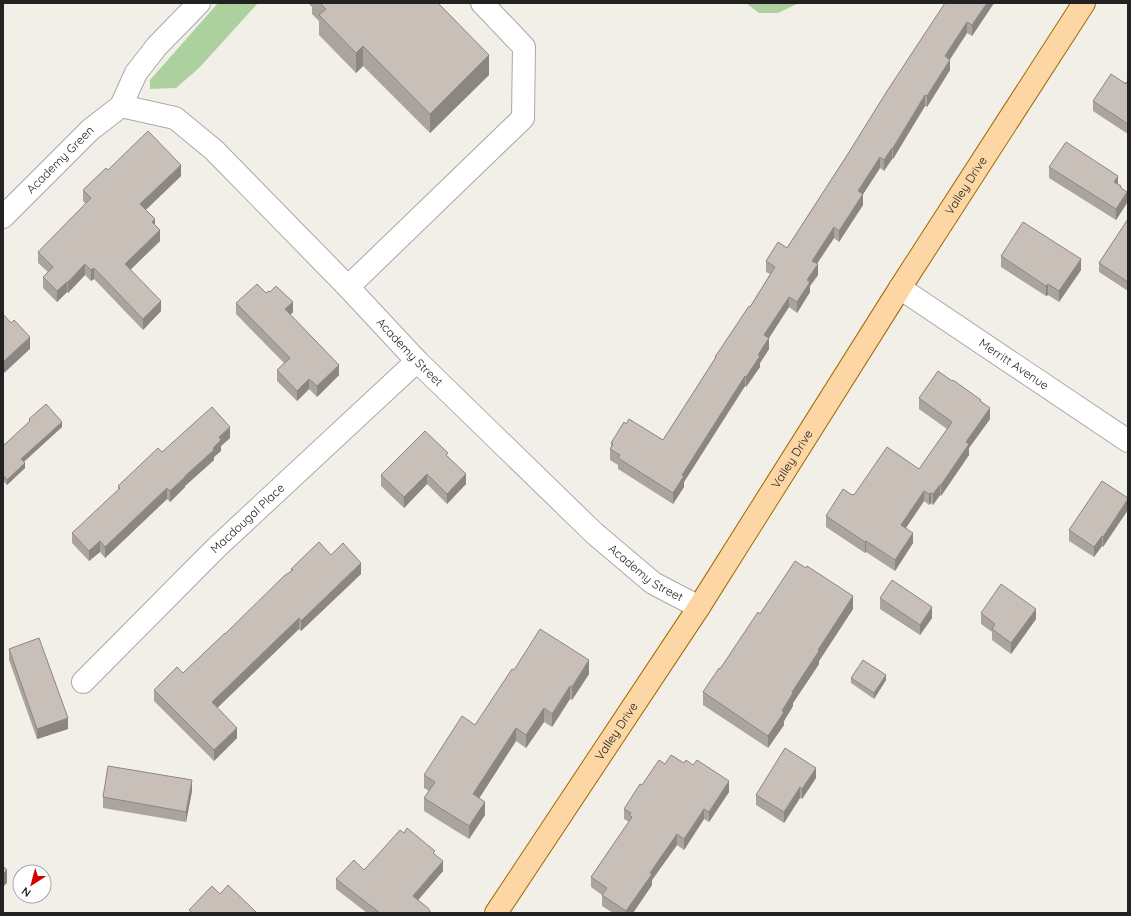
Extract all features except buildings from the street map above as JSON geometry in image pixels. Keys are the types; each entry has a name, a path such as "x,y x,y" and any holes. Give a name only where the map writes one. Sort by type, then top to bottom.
{"main road":[{"name":"Valley Drive","path":"496,913 699,607 900,288 1084,3"}],"street":[{"path":"121,106 136,73 157,46 199,3"},
{"path":"348,287 523,118 524,47 482,3"},
{"name":"Academy Green","path":"3,217 90,130 121,106"},
{"name":"Academy Street","path":"121,106 175,118 214,150 348,287 417,361 594,533 653,582 699,607"},
{"name":"Merritt Avenue","path":"900,288 1128,441"},
{"name":"Macdougal Place","path":"83,682 216,548 417,361"}],"green space":[{"path":"218,3 258,3 199,68 176,88 150,89 150,80"},
{"path":"746,3 799,3 778,13 759,13"}]}
